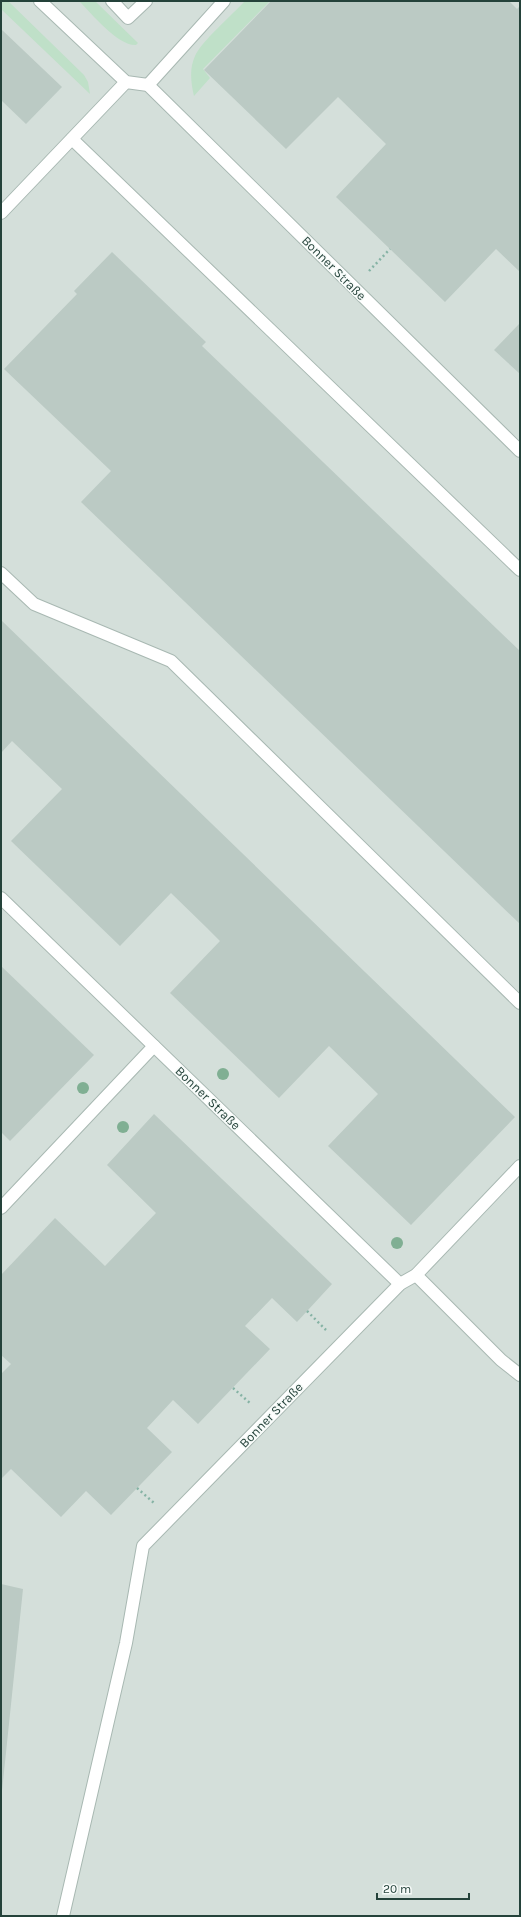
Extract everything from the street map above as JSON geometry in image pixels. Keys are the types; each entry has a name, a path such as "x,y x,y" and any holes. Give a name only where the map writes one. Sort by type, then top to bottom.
{"lane":[{"path":"40,1 126,82 148,85 224,1"},
{"path":"112,1 128,18 146,1"},
{"path":"1,213 126,82"},
{"name":"Bonner Straße","path":"148,85 520,451"},
{"path":"72,139 520,570"},
{"path":"1,573 34,604 171,661 520,1004"},
{"name":"Bonner Straße","path":"1,898 400,1284"},
{"path":"1,1208 154,1046"},
{"name":"Bonner Straße","path":"63,1916 126,1643 143,1546 400,1284 416,1275 520,1166"},
{"path":"416,1275 501,1360 520,1375"}],"path":[{"path":"354,288 390,249"}],"shaded area":[{"path":"1,1 520,1 520,1916 1,1916"}],"green space":[{"path":"1,1 8,1 84,75 88,82 90,94 1,9"},
{"path":"79,1 95,1 138,43 136,45 129,44 113,35"},
{"path":"245,1 270,1 203,69 210,78 194,96 191,76 193,61 198,50"}],"building":[{"path":"271,1 509,1 517,9 520,6 520,272 496,249 445,302 336,197 386,144 338,97 286,149 204,70"},
{"path":"1,29 62,87 26,124 1,100"},
{"path":"112,252 206,342 202,346 520,651 520,924 81,502 111,471 4,369 77,294 74,291"},
{"path":"520,323 520,374 494,350"},
{"path":"1,620 515,1117 411,1225 328,1146 378,1094 329,1046 279,1098 170,993 220,941 171,893 120,946 11,841 62,789 12,741 1,753"},
{"path":"1,966 94,1055 10,1141 1,1132"},
{"path":"154,1114 332,1284 297,1322 272,1298 245,1326 270,1349 198,1424 173,1400 147,1428 172,1452 111,1515 86,1491 61,1517 11,1469 1,1479 1,1374 11,1364 1,1355 1,1275 55,1218 105,1266 156,1213 107,1165"},
{"path":"1,1584 23,1589 2,1791 1,1791"}]}
